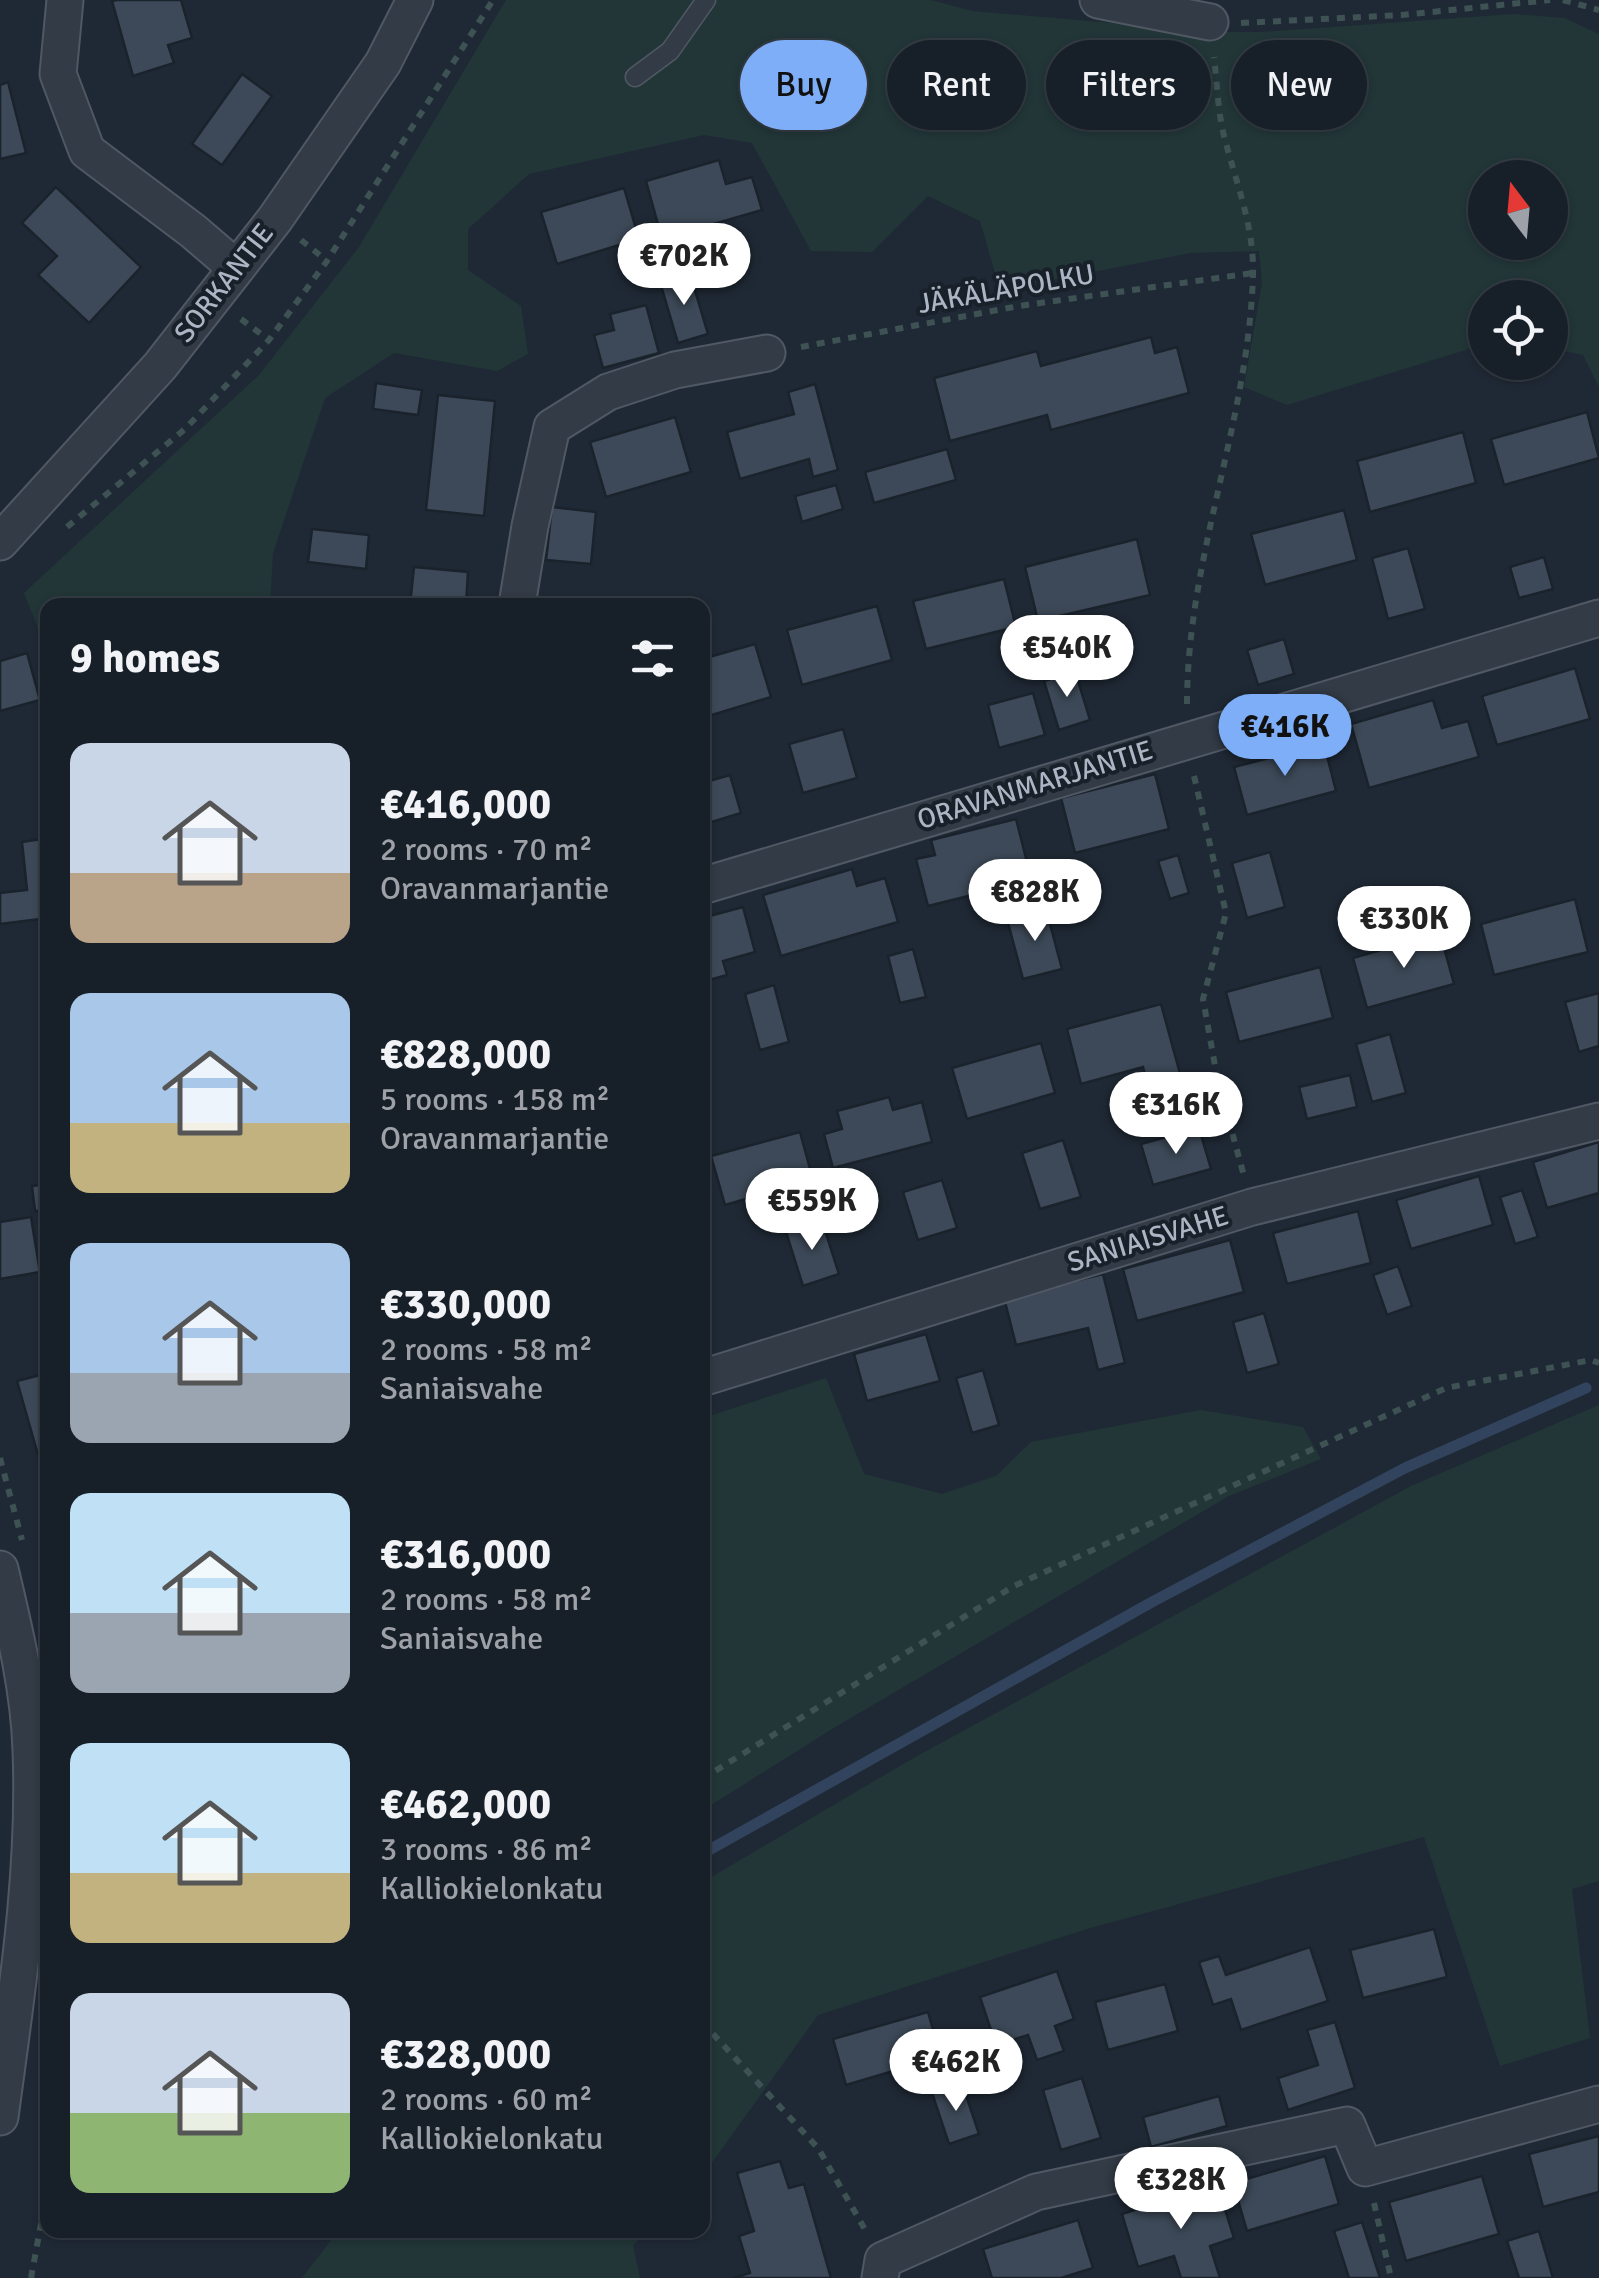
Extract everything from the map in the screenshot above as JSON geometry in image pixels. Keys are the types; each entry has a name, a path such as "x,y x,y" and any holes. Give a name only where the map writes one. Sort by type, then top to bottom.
{"street":[{"path":"65,0 58,74 87,151 234,267"},
{"name":"SORKANTIE","path":"0,542 160,366 234,267 275,220 383,63 415,0"},
{"path":"1098,0 1210,22"},
{"path":"518,598 552,427 608,392 675,370 767,353"},
{"name":"ORAVANMARJANTIE","path":"710,884 1599,618"},
{"name":"SANIAISVAHE","path":"710,1376 1252,1207 1599,1122"},
{"path":"0,1569 11,1665 37,1710 31,1750 27,1918 1,2104"},
{"path":"881,2269 1036,2192 1347,2125 1366,2168 1599,2104"}],"lane":[{"path":"634,78 670,51 706,0"}],"path":[{"path":"64,530 185,429 268,340 326,260 493,0"},
{"path":"1210,22 1343,19 1550,0"},
{"path":"1563,0 1599,10"},
{"name":"JÄKÄLÄPOLKU","path":"767,353 1019,306 1253,273 1246,209 1224,136 1210,22"},
{"path":"710,1774 1014,1586 1446,1388 1591,1360 1599,1363"},
{"path":"710,2031 818,2148 881,2269"},
{"path":"1366,2168 1391,2278"},
{"path":"30,2278 40,2227"}],"green space":[{"path":"506,0 931,0 972,11 1219,32 1513,14 1564,18 1599,34 1599,387 1583,355 1568,352 1568,280 1468,280 1468,349 1287,405 1244,387 1262,283 1259,251 1190,253 1000,290 980,221 928,196 872,252 811,251 752,143 704,135 529,174 468,229 468,270 521,306 528,354 497,371 394,353 325,398 273,553 270,598 40,598 40,633 24,593 259,375 359,247"},
{"path":"826,1378 864,1474 942,1494 996,1476 1031,1442 1201,1410 1303,1427 1321,1459 1229,1496 837,1726 710,1806 710,1416"},
{"path":"1599,1405 1599,1881 1572,1889 1590,2038 1500,2066 1424,1837 1087,1929 818,2015 710,2165 710,1878 910,1760 1411,1486"},
{"path":"333,2238 640,2238 633,2245 640,2278 302,2278"}],"building":[{"path":"181,0 192,38 168,45 174,63 133,76 112,1"},
{"path":"242,74 272,96 222,165 192,144"},
{"path":"8,82 26,153 0,159 0,85"},
{"path":"719,160 726,184 752,177 762,210 662,239 646,181"},
{"path":"56,187 141,267 89,323 38,275 57,256 22,223"},
{"path":"624,188 639,239 557,264 541,212"},
{"path":"690,274 708,334 678,343 660,282"},
{"path":"646,305 659,353 603,368 594,335 614,330 610,314"},
{"path":"1151,337 1155,353 1177,347 1189,393 1051,430 1047,415 950,441 934,378 1037,351 1041,366"},
{"path":"376,383 422,390 418,415 373,409"},
{"path":"815,384 838,470 813,477 809,459 740,479 727,432 794,414 788,392"},
{"path":"438,395 495,401 484,516 426,510"},
{"path":"1587,412 1599,458 1504,485 1491,439"},
{"path":"675,417 691,472 606,497 590,442"},
{"path":"1463,432 1476,483 1370,512 1357,461"},
{"path":"947,449 956,480 874,503 865,472"},
{"path":"836,485 843,509 802,522 795,496"},
{"path":"552,507 596,512 591,564 546,560"},
{"path":"1344,510 1357,560 1265,585 1251,534"},
{"path":"312,529 369,535 366,569 308,562"},
{"path":"1137,539 1150,595 1038,621 1025,567"},
{"path":"1408,548 1425,609 1388,619 1372,558"},
{"path":"1544,557 1553,589 1519,598 1510,567"},
{"path":"414,567 468,572 466,598 411,598"},
{"path":"1004,579 1016,627 926,649 913,601"},
{"path":"877,606 892,660 802,685 787,630"},
{"path":"1284,639 1294,674 1258,685 1247,650"},
{"path":"755,644 771,697 710,716 710,657"},
{"path":"27,653 40,700 0,711 0,661"},
{"path":"1575,668 1590,719 1497,745 1482,696"},
{"path":"1075,671 1090,720 1059,730 1044,681"},
{"path":"1033,693 1045,735 999,748 988,705"},
{"path":"1433,700 1442,728 1468,721 1479,757 1369,788 1351,724"},
{"path":"843,729 857,778 803,793 789,744"},
{"path":"1324,744 1336,791 1247,815 1234,767"},
{"path":"1155,774 1169,829 1075,853 1061,798"},
{"path":"730,775 741,813 710,823 710,781"},
{"path":"1016,819 1027,862 1004,868 1009,886 928,906 916,859 935,855 931,840"},
{"path":"40,839 40,919 0,924 0,893 27,890 22,842"},
{"path":"1270,852 1285,907 1247,918 1232,863"},
{"path":"1178,855 1189,893 1170,899 1158,861"},
{"path":"852,869 857,886 885,878 898,922 781,956 763,895"},
{"path":"1575,899 1588,952 1494,975 1481,924"},
{"path":"743,907 755,952 723,961 727,975 710,980 710,916"},
{"path":"1046,909 1062,969 1023,979 1007,919"},
{"path":"1440,933 1454,984 1367,1008 1353,958"},
{"path":"913,949 926,997 900,1003 888,956"},
{"path":"1320,967 1333,1018 1239,1042 1226,992"},
{"path":"774,985 789,1042 760,1050 745,994"},
{"path":"1599,993 1599,1046 1579,1052 1565,1002"},
{"path":"1161,1004 1182,1081 1149,1090 1143,1067 1081,1084 1067,1029"},
{"path":"1390,1034 1406,1093 1372,1102 1356,1044"},
{"path":"1041,1043 1055,1093 967,1119 952,1068"},
{"path":"1350,1075 1357,1107 1307,1119 1299,1087"},
{"path":"889,1097 893,1110 922,1102 932,1142 833,1168 824,1134 842,1129 837,1111"},
{"path":"1199,1128 1211,1169 1153,1185 1141,1144"},
{"path":"800,1132 813,1180 725,1205 711,1156"},
{"path":"1063,1140 1081,1197 1040,1209 1022,1153"},
{"path":"1599,1142 1599,1193 1547,1208 1533,1162"},
{"path":"1479,1176 1493,1225 1411,1249 1396,1200"},
{"path":"942,1180 957,1228 918,1240 903,1192"},
{"path":"40,1185 40,1211 35,1211 32,1186"},
{"path":"1522,1190 1538,1237 1515,1244 1500,1197"},
{"path":"1358,1211 1371,1263 1287,1284 1273,1233"},
{"path":"31,1217 40,1272 0,1279 0,1222"},
{"path":"822,1221 839,1274 803,1286 786,1232"},
{"path":"1230,1240 1244,1292 1137,1321 1123,1269"},
{"path":"1398,1266 1412,1306 1387,1315 1373,1275"},
{"path":"1103,1274 1125,1363 1098,1370 1088,1328 1016,1345 1004,1298"},
{"path":"1264,1313 1279,1364 1247,1373 1233,1322"},
{"path":"926,1334 940,1381 867,1401 854,1354"},
{"path":"983,1370 999,1425 972,1433 956,1378"},
{"path":"40,1375 40,1462 17,1381"},
{"path":"1434,1929 1447,1977 1363,1998 1350,1950"},
{"path":"1310,1947 1328,2001 1241,2030 1231,1999 1213,2005 1199,1962 1219,1956 1226,1975"},
{"path":"1057,1971 1074,2019 1055,2026 1064,2051 1037,2060 1028,2035 996,2045 980,1997"},
{"path":"1165,1984 1178,2031 1108,2050 1095,2002"},
{"path":"928,2012 941,2057 846,2085 833,2039"},
{"path":"1335,2022 1355,2088 1288,2110 1278,2078 1318,2065 1307,2030"},
{"path":"1082,2078 1101,2138 1061,2150 1043,2090"},
{"path":"962,2083 979,2134 949,2144 932,2093"},
{"path":"1219,2096 1227,2126 1151,2147 1143,2117"},
{"path":"1599,2136 1599,2192 1543,2207 1529,2154"},
{"path":"1325,2156 1339,2204 1247,2231 1233,2183"},
{"path":"780,2161 789,2188 804,2184 831,2278 733,2278 750,2273 739,2236 754,2231 737,2173"},
{"path":"1482,2176 1499,2234 1406,2261 1389,2202"},
{"path":"1217,2184 1234,2238 1210,2246 1220,2278 1181,2278 1174,2256 1138,2267 1122,2214"},
{"path":"1078,2220 1093,2268 1061,2278 992,2278 983,2249"},
{"path":"1362,2222 1380,2278 1349,2278 1334,2231"},
{"path":"1539,2231 1553,2278 1519,2278 1507,2241"}],"waterway":[{"path":"710,1850 1152,1602 1405,1468 1586,1388"}]}
